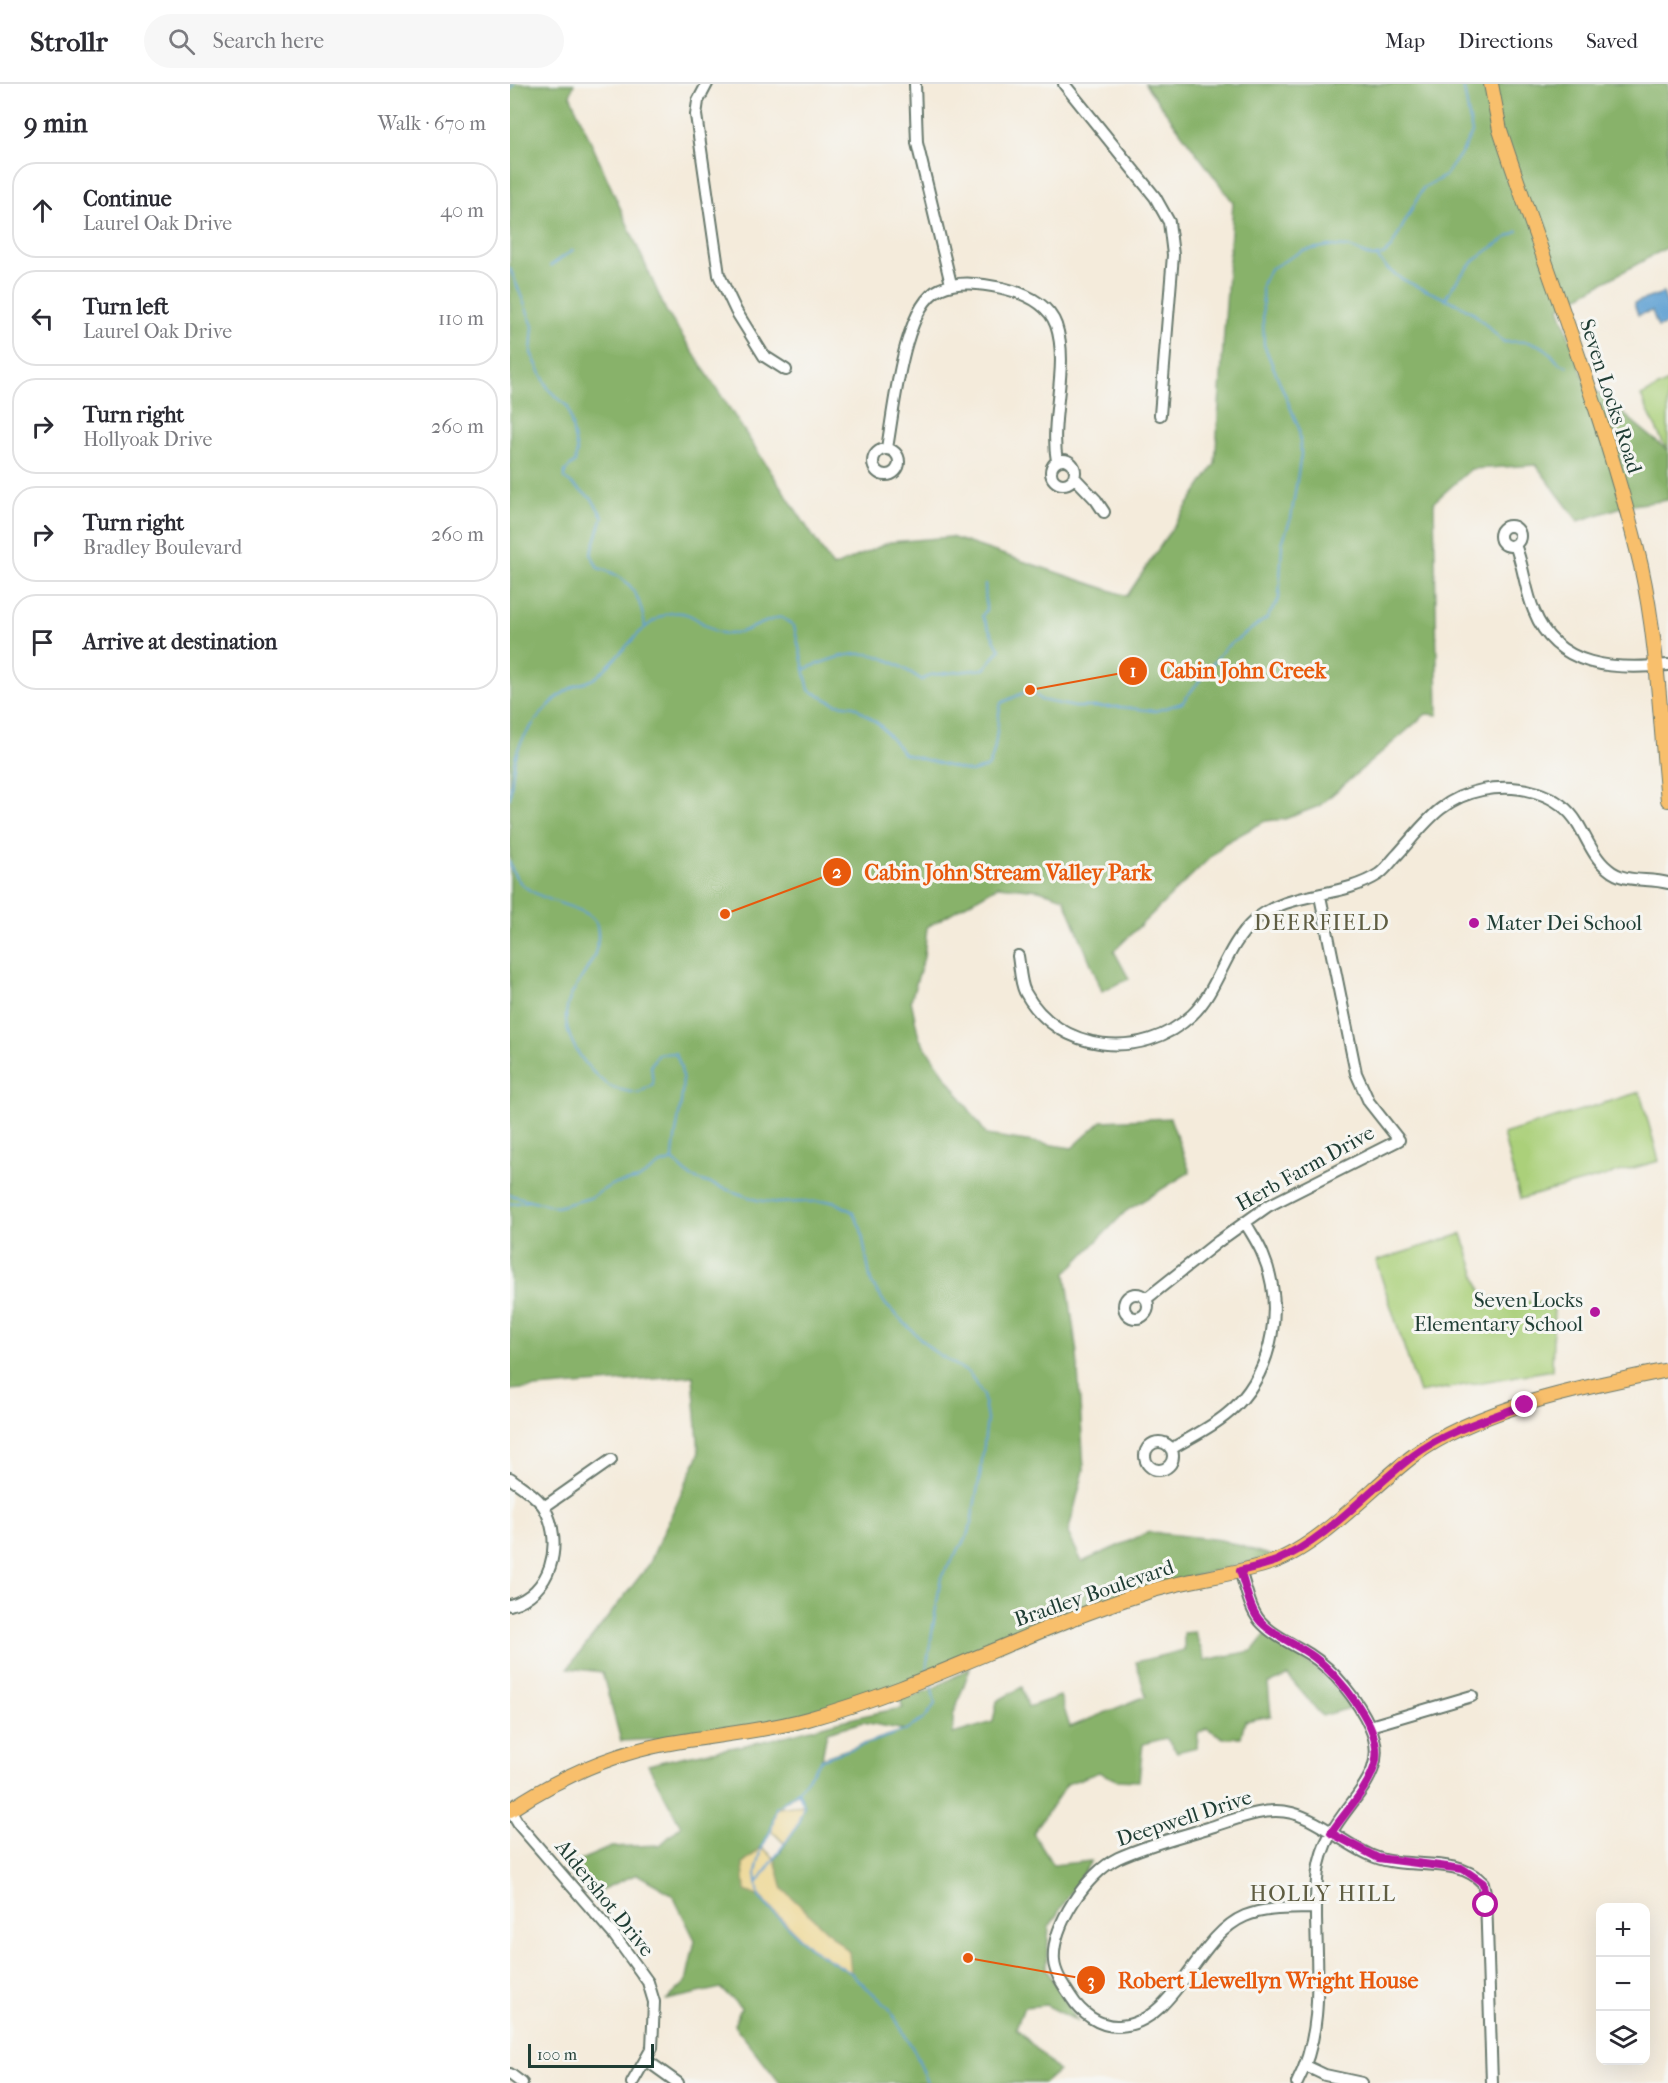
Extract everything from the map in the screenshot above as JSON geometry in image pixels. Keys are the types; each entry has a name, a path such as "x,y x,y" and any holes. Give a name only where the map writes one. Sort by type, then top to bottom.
{"main road":[{"name":"Seven Locks Road","path":"1491,84 1504,142 1625,506 1662,665 1668,800"},
{"name":"Bradley Boulevard","path":"510,1810 577,1771 619,1755 664,1744 768,1728 807,1719 889,1693 1144,1593 1276,1561 1334,1523 1413,1456 1467,1426 1595,1384 1668,1370"}],"street":[{"path":"707,84 698,101 696,115 719,275 736,311 764,356 786,370"},
{"path":"915,84 917,143 951,284"},
{"path":"1064,84 1155,197 1169,222 1173,255 1160,416"},
{"path":"887,448 914,317 926,298 951,284 978,284 1017,291 1031,297 1052,319 1060,349 1054,445 1057,461 1051,470 1054,481 1065,484 1074,477"},
{"path":"1057,461 1064,460 1071,463 1074,477 1104,512"},
{"path":"1515,545 1534,613 1562,648 1582,659 1605,667 1662,665"},
{"path":"1018,956 1025,993 1048,1019 1075,1038 1104,1046 1140,1044 1174,1030 1192,1015 1202,1004 1237,941 1253,922 1285,902 1320,896 1380,873 1445,803 1481,790 1503,788 1544,794 1562,805 1577,821 1598,858 1608,870 1628,880 1668,884"},
{"name":"Herb Farm Drive","path":"1146,1299 1268,1206 1399,1140 1369,1102 1356,1073 1320,896"},
{"path":"1171,1449 1212,1425 1236,1406 1254,1383 1269,1347 1274,1317 1273,1288 1264,1255 1245,1222"},
{"path":"544,1507 611,1460"},
{"path":"510,1478 544,1507 553,1531 553,1561 542,1585 525,1601 510,1605"},
{"path":"1240,1571 1259,1620 1269,1630 1327,1668 1350,1695 1370,1726 1377,1754 1372,1774 1331,1833 1316,1874 1317,2016 1306,2066 1297,2083"},
{"path":"1370,1726 1472,1696"},
{"name":"Aldershot Drive","path":"510,1810 519,1825 614,1935 648,1982 654,2002 655,2023 652,2048 632,2083"},
{"name":"Deepwell Drive","path":"1316,1908 1267,1910 1244,1917 1225,1928 1159,2008 1138,2023 1109,2025 1089,2017 1078,2009 1066,1991 1054,1963 1054,1946 1063,1920 1093,1876 1116,1859 1172,1839 1268,1812 1292,1813 1378,1858 1463,1869 1483,1883 1486,1897 1492,2083"},
{"path":"646,2060 678,2083"},
{"path":"1306,2066 1325,2075 1362,2083"}],"green space":[{"path":"510,84 574,84 570,95 666,311 833,567 890,542 951,537 1127,596 1215,464 1233,202 1145,84 1668,84 1668,247 1559,307 1585,382 1666,449 1668,448 1668,500 1625,506 1578,521 1536,465 1471,469 1434,502 1438,715 1426,714 1319,806 1285,819 1265,821 1225,843 1114,951 1129,979 1102,991 1064,898 1039,890 998,886 927,927 924,957 911,1000 919,1038 987,1135 1072,1148 1102,1121 1170,1118 1190,1172 1126,1211 1066,1273 1077,1353 1084,1470 1068,1533 1082,1562 1149,1532 1221,1540 1273,1556 1176,1581 889,1693 720,1736 621,1741 602,1672 568,1668 648,1566 699,1454 693,1376 510,1390"},
{"path":"1668,382 1668,446 1665,447 1641,396"},
{"path":"1640,1092 1659,1161 1520,1199 1503,1134"},
{"path":"1462,1234 1483,1297 1554,1304 1552,1370 1419,1393 1376,1261"},
{"path":"1195,1632 1205,1660 1252,1651 1265,1635 1290,1650 1323,1675 1350,1708 1322,1716 1288,1676 1268,1684 1271,1716 1245,1721 1241,1737 1223,1738 1207,1728 1198,1734 1197,1747 1177,1752 1166,1738 1143,1744 1139,1781 1116,1780 1099,1772 1067,1784 1033,1833 1053,1865 1091,1861 1049,1927 1046,1969 1077,2021 1046,2005 1024,2007 1016,2028 1058,2071 1044,2083 780,2083 734,2025 741,2008 721,1988 667,2000 686,1982 695,1940 672,1894 637,1874 589,1895 564,1867 611,1847 660,1845 681,1826 648,1765 764,1741 903,1708 900,1700 932,1689 970,1668 953,1716 953,1734 993,1722 997,1701 1022,1687 1028,1707 1060,1696 1070,1727 1146,1696 1136,1662 1184,1650 1184,1633","holes":["863,1722 905,1730 822,1758 827,1732","798,1792 804,1805 797,1826 775,1859 782,1889 849,1952 782,1921 759,1897 743,1864 762,1847 771,1830 776,1808"]}],"sand":[{"path":"804,1805 797,1826 785,1844 771,1830 776,1808"},
{"path":"762,1847 775,1859 783,1889 849,1952 851,1973 809,1947 760,1897 745,1891 743,1864"}],"water":[{"path":"1663,293 1668,306 1668,324 1658,327 1652,311 1638,315 1634,303"}],"waterway":[{"path":"510,90 514,84"},
{"path":"510,798 520,744 551,703 574,686 596,677 641,631 671,613 687,614 714,630 730,634 781,617 794,626 809,690 836,704 854,706 880,725 904,754 971,772 988,767 995,745 1001,703 1030,690 1041,700 1075,707 1121,707 1155,711 1182,703 1225,648 1267,618 1279,599 1282,543 1291,518 1301,454 1299,428 1264,345 1262,285 1270,269 1302,251 1328,246 1349,247 1372,257 1383,255 1391,248 1423,188 1445,176 1472,133 1463,84"},
{"path":"1445,299 1460,276 1476,259 1518,231"},
{"path":"550,266 573,250"},
{"path":"1377,256 1393,273 1471,311 1504,342 1533,343 1543,347 1558,362 1567,366"},
{"path":"510,268 533,326 531,353 549,390 568,407 577,451 575,462 565,471 565,479 592,499 603,517 591,554 598,568 619,576 632,589 637,596 645,627"},
{"path":"805,669 853,654 878,656 922,680 930,675 984,669 1000,650 982,616 986,610 985,584"},
{"path":"510,862 516,877 526,888 540,896 582,912 592,918 597,926 597,944 592,960 568,1003 566,1020 571,1040 592,1071 615,1088 639,1093 653,1084 651,1065 658,1054 675,1053 680,1065 682,1091 673,1160 691,1177 757,1200 778,1203 833,1201 853,1212 861,1229 871,1282 886,1305 932,1350 970,1374 983,1395 987,1420 980,1476 969,1533 941,1577 927,1664 928,1672"},
{"path":"510,1195 557,1207 590,1198 611,1185 639,1179 659,1165 673,1160"},
{"path":"510,1204 528,1201"},
{"path":"928,2083 916,2054 889,2008 851,1973 809,1947 782,1921 759,1897 756,1873 762,1847 771,1830 776,1808 798,1791 822,1759 906,1730 924,1719 935,1704 931,1683"},
{"path":"758,1882 797,1826 804,1805 798,1791"}],"place":[{"name":"Cabin John Creek","path":"1030,690"},
{"name":"Cabin John Stream Valley Park","path":"725,914"},
{"name":"Mater Dei School","path":"1474,923"},
{"name":"Seven Locks Elementary School","path":"1595,1312"},
{"name":"Robert Llewellyn Wright House","path":"968,1958"}],"district":[{"name":"DEERFIELD","path":"1322,923"},
{"name":"HOLLY HILL","path":"1323,1894"}],"route":[{"path":"1486,1905 1483,1883 1477,1876 1463,1869 1396,1863 1361,1851 1331,1833 1372,1774 1377,1754 1370,1726 1350,1695 1327,1668 1312,1656 1269,1630 1259,1620 1240,1571 1276,1561 1296,1549 1334,1523 1413,1456 1438,1441 1467,1426 1525,1405"}]}
